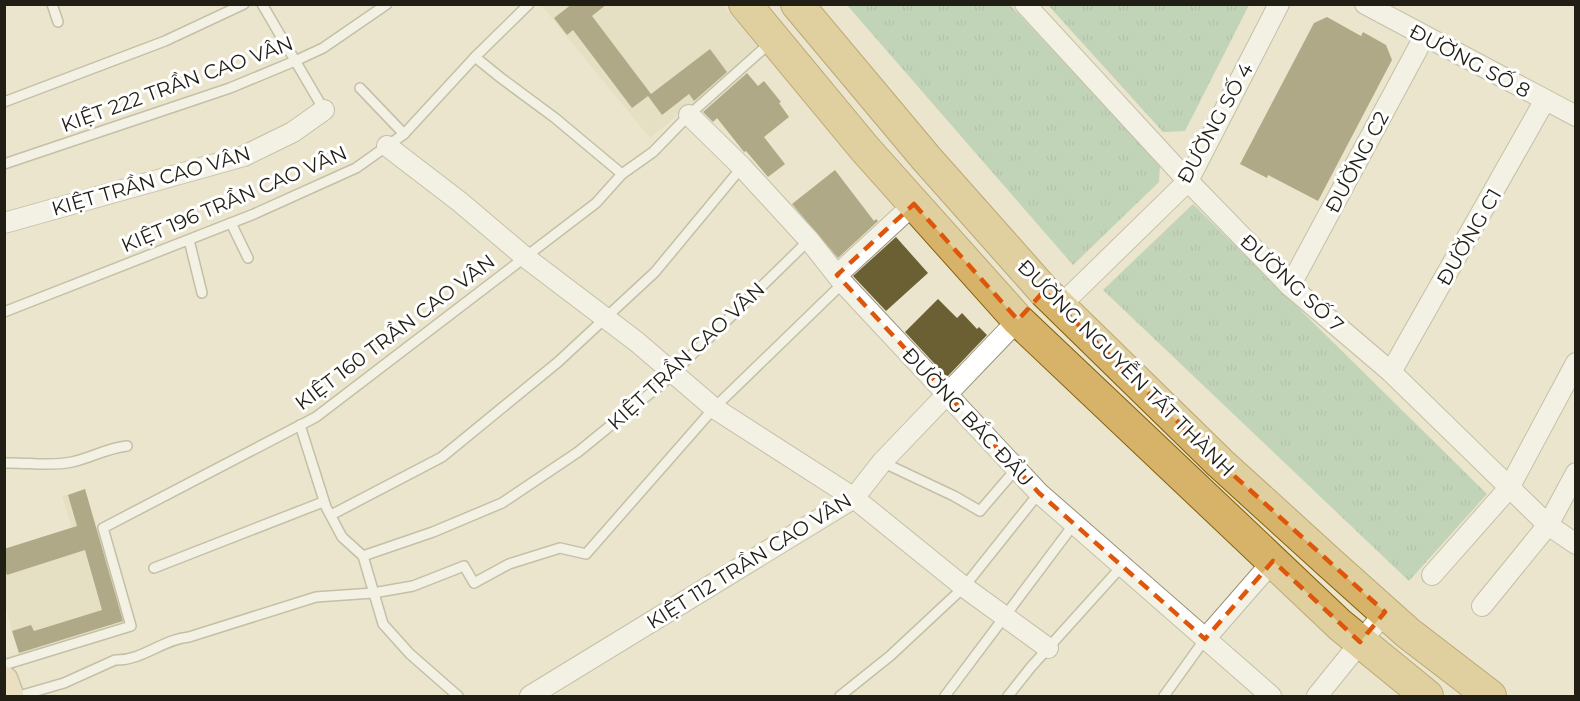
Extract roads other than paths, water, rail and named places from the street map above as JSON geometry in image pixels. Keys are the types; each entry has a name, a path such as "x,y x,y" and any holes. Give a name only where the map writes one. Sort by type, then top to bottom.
{"main road":[{"name":"ĐƯỜNG NGUYỄN TẤT THÀNH","path":"745,4 865,149 1018,320 1360,642 1427,696"},
{"name":"ĐƯỜNG NGUYỄN TẤT THÀNH","path":"797,4 926,158 1052,298 1220,463 1408,633 1490,696"},
{"path":"1018,320 1052,298"},
{"path":"4,680 10,696"}],"street":[{"name":"ĐƯỜNG SỐ 7","path":"1025,4 1188,181 1290,286 1391,372 1548,525 1575,544"},
{"name":"ĐƯỜNG SỐ 4","path":"1052,298 1188,181 1279,4"},
{"name":"ĐƯỜNG SỐ 8","path":"1365,4 1575,116"},
{"name":"ĐƯỜNG C2","path":"1290,286 1424,37"},
{"name":"ĐƯỜNG C1","path":"1391,372 1545,100"},
{"name":"KIỆT TRẦN CAO VÂN","path":"4,223 244,156 293,132 324,110"},
{"name":"ĐƯỜNG BẮC ĐẨU","path":"689,115 742,167 809,240 840,279 1039,493 1271,696"},
{"path":"387,146 460,202 525,257 674,372 714,408 854,498 964,587 1048,648"},
{"path":"840,279 914,204"},
{"name":"KIỆT 112 TRẦN CAO VÂN","path":"530,696 551,688 854,498 882,462 1018,320"},
{"path":"1432,575 1509,488 1575,363"},
{"path":"1482,606 1548,525 1575,473"},
{"path":"1205,639 1273,561"},
{"path":"1317,696 1385,612"}],"lane":[{"path":"52,4 58,22"},
{"path":"4,102 165,41 244,4"},
{"path":"262,4 324,110"},
{"name":"KIỆT 222 TRẦN CAO VÂN","path":"4,164 219,92 295,61 323,48 387,4"},
{"name":"KIỆT 196 TRẦN CAO VÂN","path":"4,312 231,223 356,168 404,134 475,57 529,4"},
{"name":"KIỆT 160 TRẦN CAO VÂN","path":"4,665 131,626 103,528 316,417 596,203 622,174 653,152 689,115 774,39"},
{"path":"475,57 555,118 622,174"},
{"path":"360,88 404,134"},
{"path":"331,515 442,457 558,362 655,272 742,167"},
{"path":"231,223 248,258"},
{"path":"189,240 202,293"},
{"name":"KIỆT TRẦN CAO VÂN","path":"363,556 433,532 502,502 578,452 674,372 809,240"},
{"path":"19,696 64,682 115,660 123,660 154,650 176,638 189,637 316,597 373,593 413,586 464,566 474,583 509,564 560,548 586,554 714,408 840,279"},
{"path":"300,425 323,501 342,537 363,556 383,624 410,654 458,696"},
{"path":"4,463 38,465 73,462 101,451 127,446"},
{"path":"882,462 980,511 1016,469"},
{"path":"840,696 890,656 964,587 1039,493"},
{"path":"154,568 323,501"},
{"path":"945,696 1074,524"},
{"path":"1008,696 1122,566"},
{"path":"1164,696 1205,639"}]}
